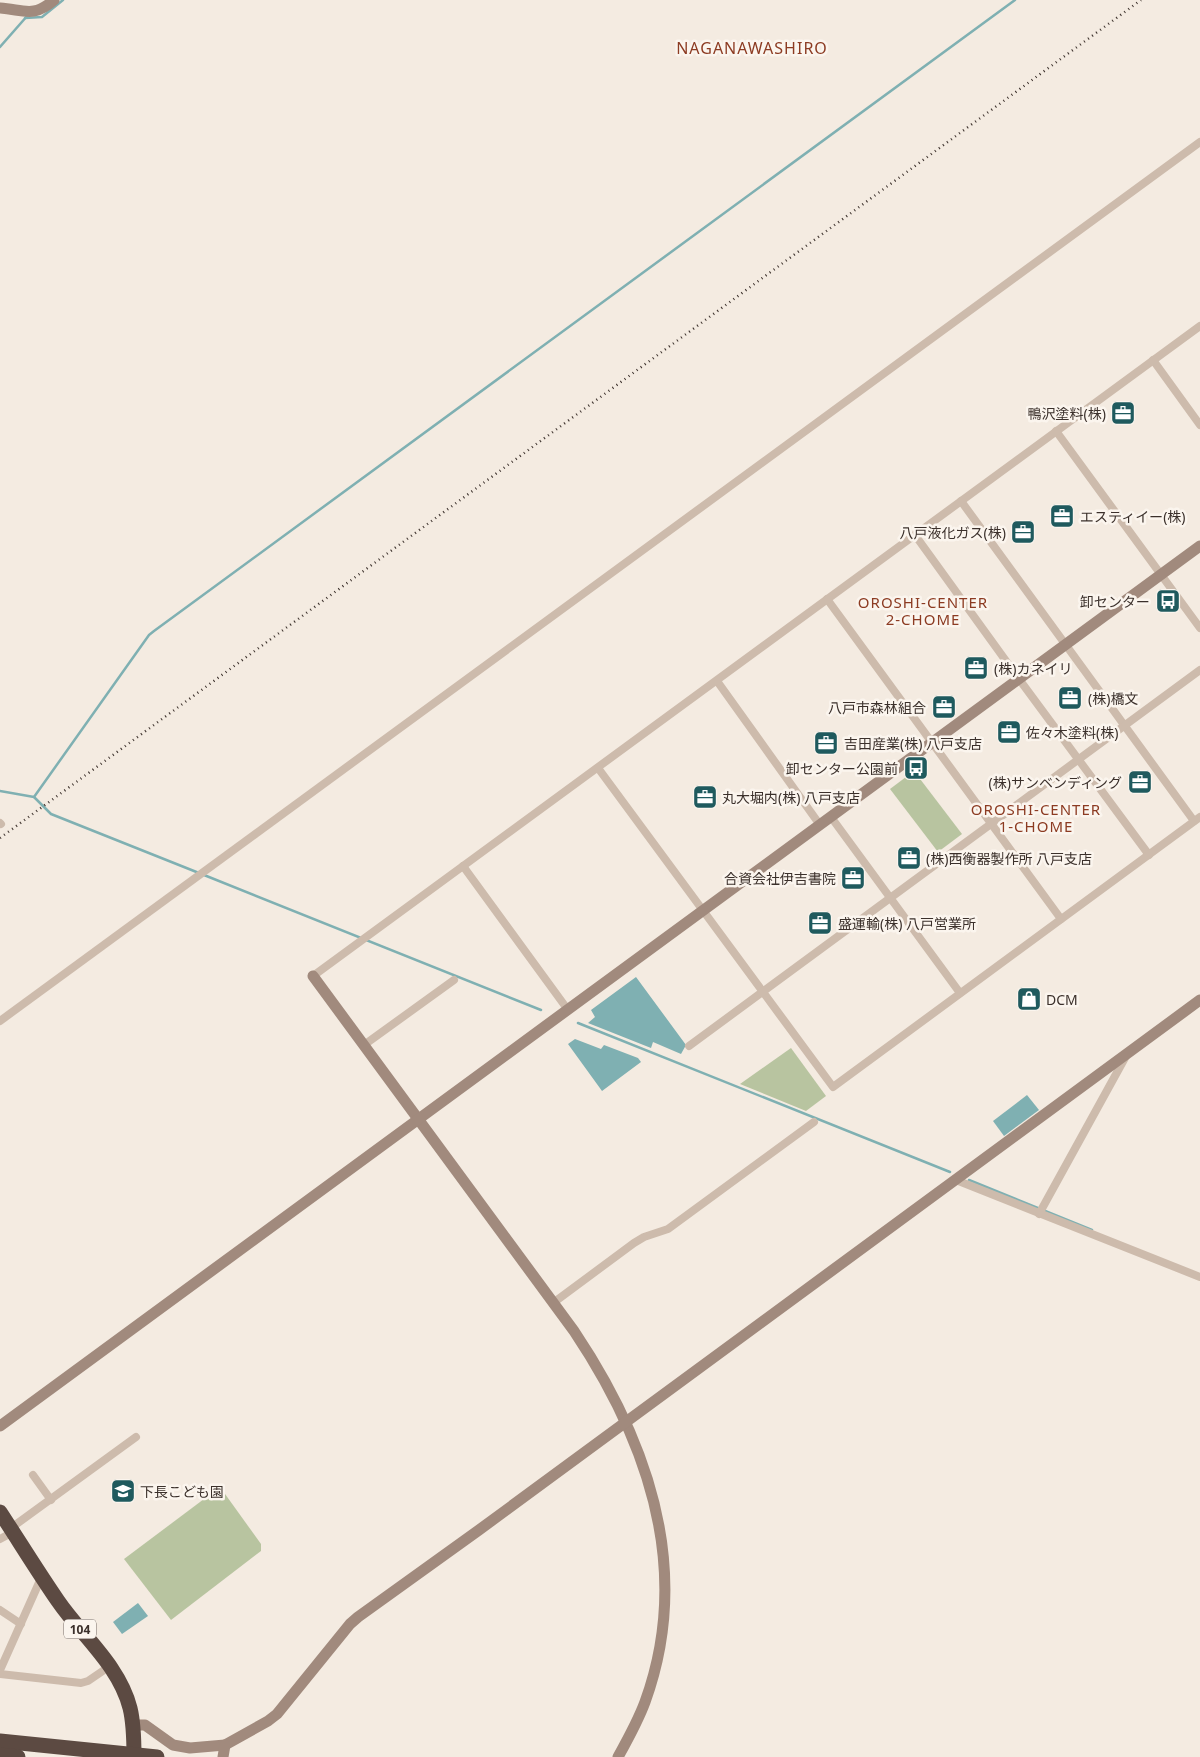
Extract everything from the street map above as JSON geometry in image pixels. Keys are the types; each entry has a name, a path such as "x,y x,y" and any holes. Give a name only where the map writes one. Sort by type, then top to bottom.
{"highway":[{"name":"104","path":"0,1512 8,1533 42,1576 59,1602 110,1666 122,1686 130,1706 134,1756"},
{"path":"0,1741 158,1757"},
{"path":"0,1755 18,1757"}],"street":[{"path":"0,8 31,12 44,8 54,0"},
{"path":"0,1021 1200,142"},
{"path":"618,1757 645,1702 661,1638 665,1599 665,1568 660,1525 642,1462 625,1422 592,1358 313,976 1200,326"},
{"path":"1153,360 1200,425"},
{"path":"1056,431 1200,628"},
{"path":"598,768 833,1087 1149,855 1197,819 1125,726 961,501"},
{"path":"915,535 1149,855"},
{"path":"0,1426 1200,546"},
{"path":"827,599 1061,919"},
{"path":"689,1046 1200,670"},
{"path":"716,681 820,825"},
{"path":"831,817 960,993"},
{"path":"463,866 568,1010"},
{"path":"364,1045 454,980"},
{"path":"133,1725 145,1725 173,1745 190,1748 225,1745 268,1721 278,1714 350,1624 358,1617 1200,1000"},
{"path":"1039,1214 1127,1054"},
{"path":"553,1303 634,1243 644,1237 668,1229 814,1122"},
{"path":"956,1180 1200,1277"},
{"path":"8,1533 136,1437"},
{"path":"33,1475 51,1500"},
{"path":"0,1670 42,1576"},
{"path":"0,1610 21,1624"},
{"path":"0,1674 81,1683 88,1681 110,1666"},
{"path":"223,1757 225,1745"}],"green space":[{"path":"914,771 962,834 938,852 890,789"},
{"path":"791,1048 826,1096 806,1111 740,1084"},
{"path":"220,1487 261,1544 261,1551 171,1620 124,1559"}],"water":[{"path":"636,977 686,1045 681,1054 653,1042 651,1048 588,1023 595,1017 591,1010"},
{"path":"575,1039 601,1049 604,1045 638,1058 641,1062 602,1091 568,1044"},
{"path":"1027,1095 1039,1110 1004,1136 993,1121"},
{"path":"138,1603 148,1616 122,1634 113,1622"}],"waterway":[{"path":"25,18 42,17 63,0"},
{"path":"34,797 149,635 1015,0"},
{"path":"0,47 28,15"},
{"path":"0,791 34,797 51,814 199,873"},
{"path":"204,875 541,1010"},
{"path":"578,1023 950,1172"},
{"path":"969,1180 1092,1230"}],"railway":[{"path":"0,838 1141,0"}],"place":[{"name":"鴨沢塗料(株)","path":"1123,413"},
{"name":"エスティイー(株)","path":"1062,516"},
{"name":"八戸液化ガス(株)","path":"1023,532"},
{"name":"卸センター","path":"1168,601"},
{"name":"(株)カネイリ","path":"976,668"},
{"name":"(株)橋文","path":"1070,698"},
{"name":"八戸市森林組合","path":"944,707"},
{"name":"佐々木塗料(株)","path":"1009,732"},
{"name":"吉田産業(株) 八戸支店","path":"826,743"},
{"name":"卸センター公園前","path":"916,768"},
{"name":"(株)サンベンディング","path":"1140,782"},
{"name":"丸大堀内(株) 八戸支店","path":"705,797"},
{"name":"(株)西衡器製作所 八戸支店","path":"909,858"},
{"name":"合資会社伊吉書院","path":"853,878"},
{"name":"盛運輸(株) 八戸営業所","path":"820,923"},
{"name":"DCM","path":"1029,999"},
{"name":"下長こども園","path":"123,1491"}],"district":[{"name":"NAGANAWASHIRO","path":"752,48"},
{"name":"OROSHI-CENTER 2-CHOME","path":"923,610"},
{"name":"OROSHI-CENTER 1-CHOME","path":"1036,818"}]}
